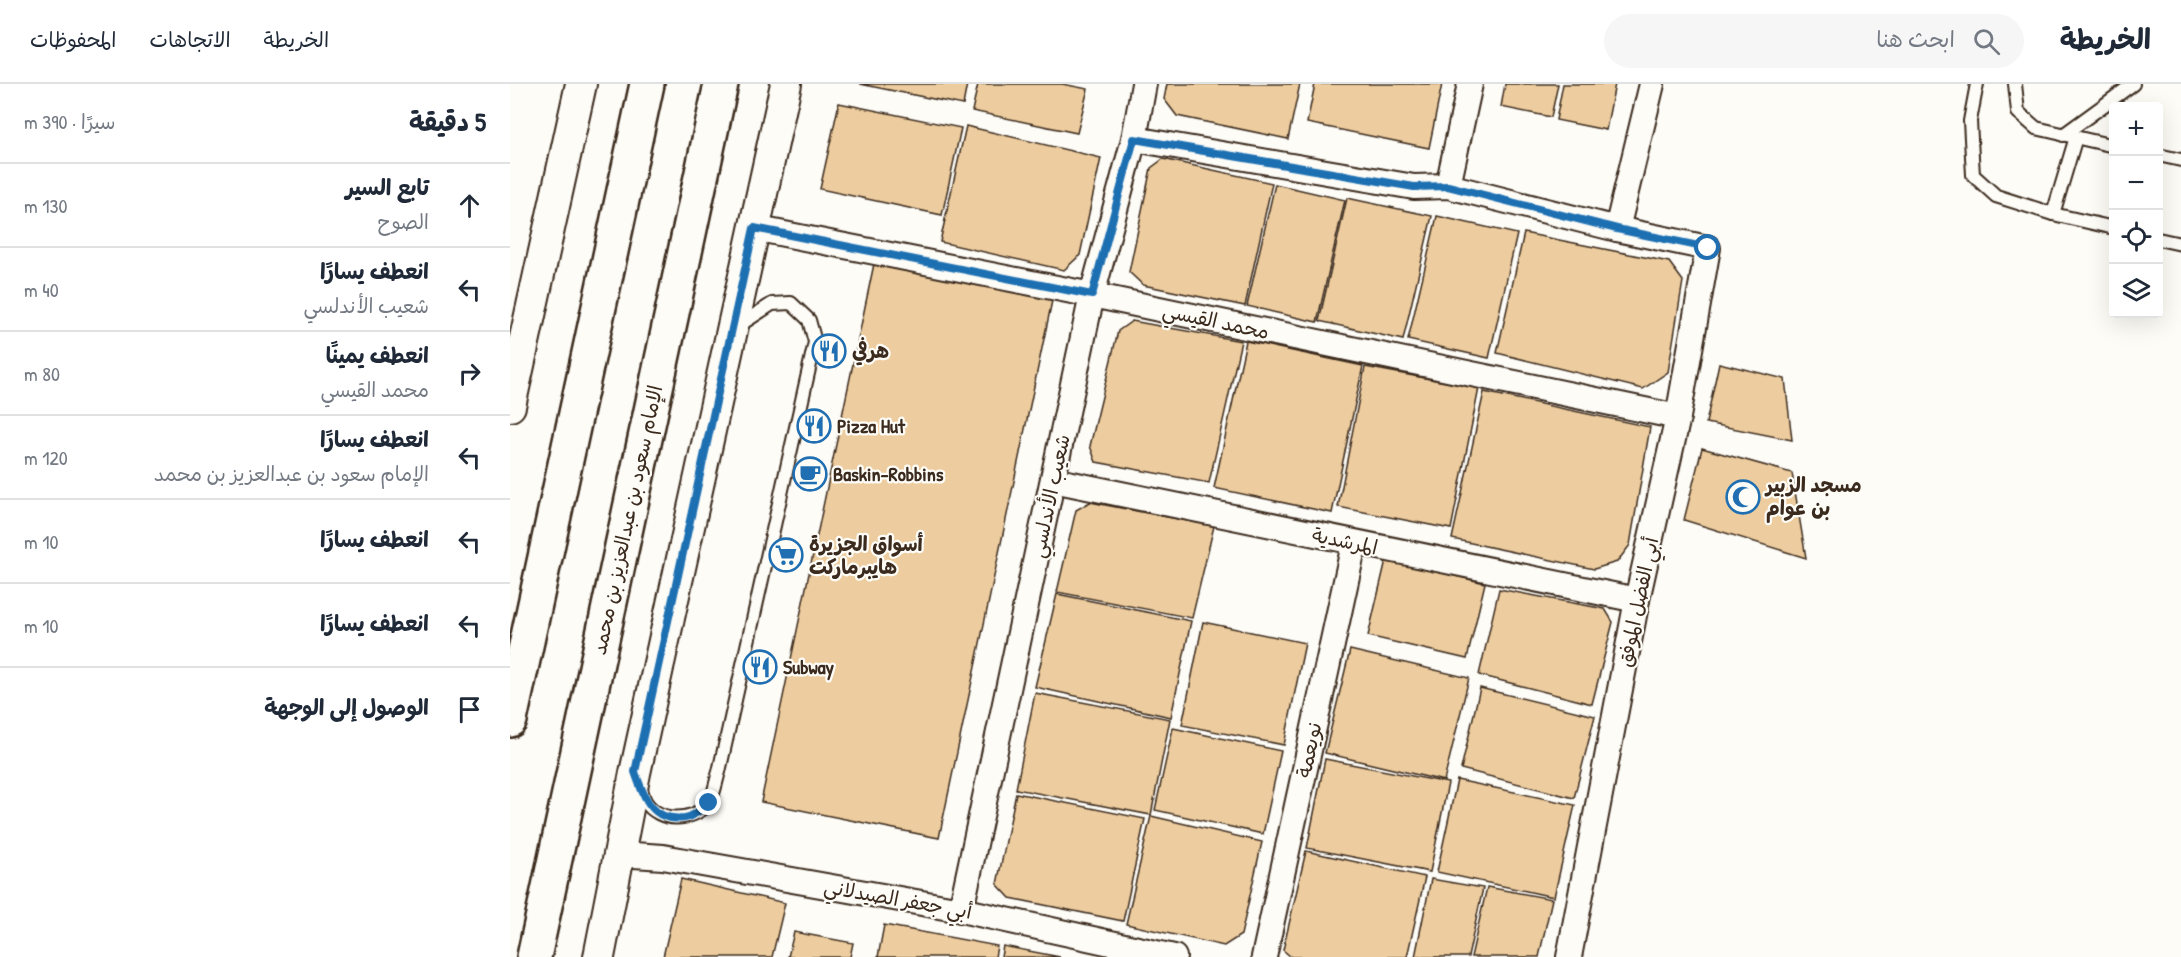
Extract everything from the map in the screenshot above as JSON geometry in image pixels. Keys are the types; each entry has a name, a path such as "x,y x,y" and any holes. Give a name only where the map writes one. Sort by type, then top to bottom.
{"main road":[{"path":"510,720 647,84"},
{"name":"الإمام سعود بن عبدالعزيز بن محمد","path":"534,957 721,84"}],"street":[{"path":"510,406 518,325 580,84"},
{"path":"599,957 635,772 786,84"},
{"name":"شعيب الأندلسي","path":"961,910 1092,295 1134,139 1144,84"},
{"path":"1448,186 1470,84"},
{"path":"1134,139 1414,187 1448,186 1617,229 1652,84"},
{"name":"محمد القيسي","path":"754,228 1092,295 1677,417"},
{"name":"أبي الفضل الموفق","path":"1569,957 1637,600 1677,417 1708,248 1617,229"},
{"name":"المرشدية","path":"1053,480 1354,544 1637,600"},
{"name":"نويعمة","path":"1264,957 1354,544"},
{"name":"أبي جعفر الصيدلاني","path":"619,854 663,857 961,910 1174,957"}],"lane":[{"path":"1977,84 1970,121 1973,175 1996,196 2054,214 2109,227"},
{"path":"2015,84 2018,112 2036,128 2109,145"},
{"path":"2063,135 2133,84"},
{"path":"2054,214 2076,137"},
{"path":"2163,157 2181,160"},
{"path":"2163,240 2181,244"},
{"path":"635,772 645,801 656,812 670,817 687,818 709,803 718,772 815,342 809,320 791,303 772,304 732,330"}],"building":[{"path":"860,84 967,84 963,105"},
{"path":"978,84 1062,84 1088,89 1077,133 972,111"},
{"path":"1167,84 1300,84 1288,139 1177,116 1164,99"},
{"path":"1315,84 1442,84 1429,148 1307,123"},
{"path":"1505,84 1558,84 1551,117 1501,107"},
{"path":"1563,84 1615,84 1606,130 1556,120"},
{"path":"839,103 961,128 942,215 820,189"},
{"path":"966,126 1101,158 1080,255 1064,270 940,242"},
{"path":"1163,159 1272,183 1245,306 1143,285 1129,272 1151,168"},
{"path":"1275,184 1345,200 1317,322 1247,306"},
{"path":"1347,198 1432,216 1403,340 1319,321"},
{"path":"1437,216 1517,234 1489,358 1408,340"},
{"path":"1524,233 1669,262 1683,281 1668,372 1643,389 1497,353"},
{"path":"875,259 1053,296 939,838 761,802"},
{"path":"1132,321 1241,341 1209,483 1096,462 1090,446 1118,331"},
{"path":"1246,341 1363,366 1332,513 1214,488"},
{"path":"1719,363 1785,379 1792,440 1706,423"},
{"path":"1365,367 1479,388 1451,529 1338,507"},
{"path":"1484,392 1650,427 1630,545 1617,562 1594,569 1452,539"},
{"name":"مسجد الزبير بن عوام","path":"1702,448 1792,473 1806,558 1684,520"},
{"path":"1090,502 1214,526 1192,618 1057,592 1076,510"},
{"path":"1386,560 1485,583 1467,659 1368,636"},
{"path":"1499,589 1605,609 1613,622 1592,704 1479,675"},
{"path":"1057,594 1191,621 1171,717 1035,687"},
{"path":"1203,622 1305,643 1284,745 1182,725"},
{"path":"1350,650 1469,678 1444,781 1325,753"},
{"path":"1480,688 1595,716 1574,798 1461,769"},
{"path":"1035,693 1170,719 1151,815 1016,789"},
{"path":"1173,728 1281,751 1263,834 1155,810"},
{"path":"1325,759 1448,783 1430,872 1307,848"},
{"path":"1457,780 1575,805 1554,897 1437,872"},
{"path":"1016,793 1145,819 1123,921 1010,898 997,884"},
{"path":"1151,816 1262,842 1241,935 1224,946 1126,924"},
{"path":"1306,851 1425,877 1407,957 1291,957 1283,950"},
{"path":"681,879 785,903 772,957 663,957"},
{"path":"1431,879 1483,888 1468,957 1415,957"},
{"path":"1487,887 1552,899 1539,957 1471,957"},
{"path":"884,925 997,946 995,957 878,957"},
{"path":"794,932 853,943 850,957 788,957"},
{"path":"1003,946 1060,957 1001,957"}],"place":[{"name":"هرفي","path":"829,351"},
{"name":"Pizza Hut","path":"814,426"},
{"name":"Baskin-Robbins","path":"810,474"},
{"name":"مسجد الزبير بن عوام","path":"1743,497"},
{"name":"أسواق الجزيرة هايبرماركت","path":"786,555"},
{"name":"Subway","path":"760,667"}],"route":[{"path":"709,803 687,818 670,817 656,812 645,801 635,772 754,228 1092,295 1134,139 1414,187 1448,186 1617,229 1708,248"}]}
